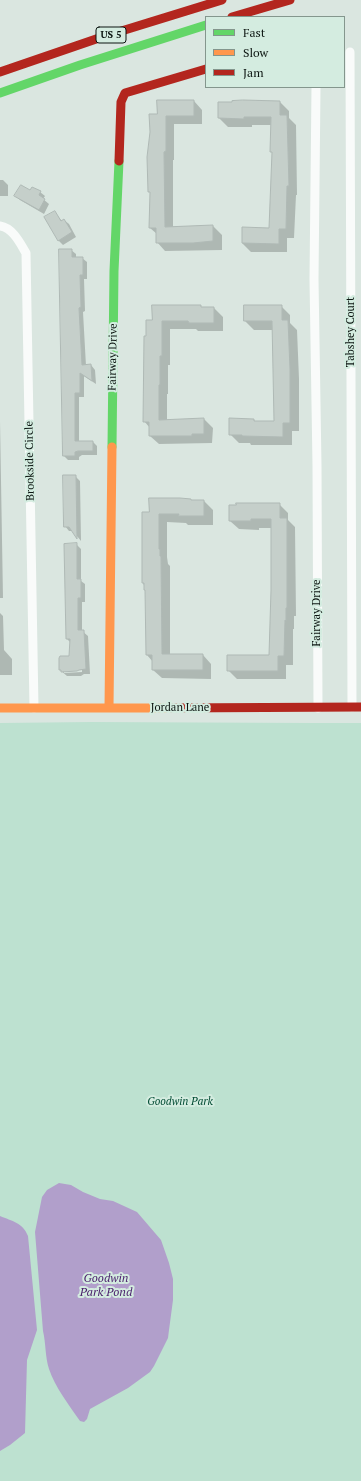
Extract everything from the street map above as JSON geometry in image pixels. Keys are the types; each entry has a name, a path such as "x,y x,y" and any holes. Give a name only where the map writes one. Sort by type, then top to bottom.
{"main road":[{"name":"US 5","path":"0,72 102,37 222,0"},
{"path":"235,16 290,0"},
{"name":"US 5","path":"0,93 80,65 205,25"},
{"name":"Fairway Drive","path":"109,707 114,271 121,102 126,93 205,69"},
{"name":"Jordan Lane","path":"0,708 357,707"}],"street":[{"name":"Tabshey Court","path":"350,52 357,707"},
{"name":"Fairway Drive","path":"316,88 314,279 317,466 318,708"},
{"name":"Brookside Circle","path":"0,226 3,226 16,236 26,253 34,708"}],"green space":[{"name":"Goodwin Park","path":"0,723 361,723 361,1481 0,1481"}],"water":[{"name":"Goodwin Park Pond","path":"59,1183 71,1185 100,1199 113,1201 137,1212 161,1240 173,1279 173,1300 168,1338 154,1366 150,1372 128,1388 90,1409 87,1419 84,1422 80,1421 63,1396 52,1376 47,1359 43,1331 35,1232 42,1197 47,1190"},
{"path":"0,1216 20,1225 28,1236 37,1330 27,1360 25,1433 0,1451"}],"building":[{"path":"157,100 194,100 194,116 166,116 166,151 164,152 165,227 213,225 213,241 193,243 156,243 156,228 149,228 150,192 148,192 147,157 150,132 149,114 157,114"},
{"path":"243,100 280,101 280,115 287,115 289,186 287,186 286,229 279,229 279,244 242,243 242,227 269,228 272,152 270,152 271,117 244,117 244,119 218,118 218,102"},
{"path":"21,185 30,190 32,187 41,191 39,195 45,199 39,210 14,196"},
{"path":"55,211 61,221 64,219 72,232 58,241 44,217"},
{"path":"59,249 72,249 72,257 83,257 83,275 80,275 81,307 79,308 82,365 91,364 92,381 80,373 80,393 75,393 75,441 93,441 93,451 78,451 75,452 75,456 63,456"},
{"path":"152,305 201,305 201,307 214,307 214,323 162,321 159,420 204,418 204,434 192,434 192,436 149,436 149,422 143,422 144,336 146,336 146,320 152,320"},
{"path":"244,305 282,305 282,320 288,320 290,423 283,423 283,437 229,435 229,418 254,419 254,421 274,421 272,321 244,321"},
{"path":"63,475 76,475 77,539 69,527 64,527"},
{"path":"149,498 204,500 204,516 159,514 162,654 203,654 203,670 152,670 152,655 146,655 145,590 144,583 142,583 142,512 149,512"},
{"path":"236,503 280,503 280,518 287,518 287,608 286,621 285,620 284,656 278,656 278,671 227,671 227,655 269,655 271,519 229,521 229,505 236,505"},
{"path":"77,543 77,579 81,579 81,598 78,598 78,630 84,630 86,669 61,672 61,670 59,670 59,658 60,656 69,656 70,639 66,639 64,544"}],"traffic: fast":[{"path":"0,93 80,65 205,25"},
{"path":"112,447 114,271 119,161"}],"traffic: slow":[{"path":"109,707 112,447"},
{"path":"0,708 168,708"}],"traffic: jam":[{"path":"0,72 102,37 222,0"},
{"path":"235,16 290,0"},
{"path":"119,161 121,102 125,93 205,69"},
{"path":"168,708 361,707"}]}
